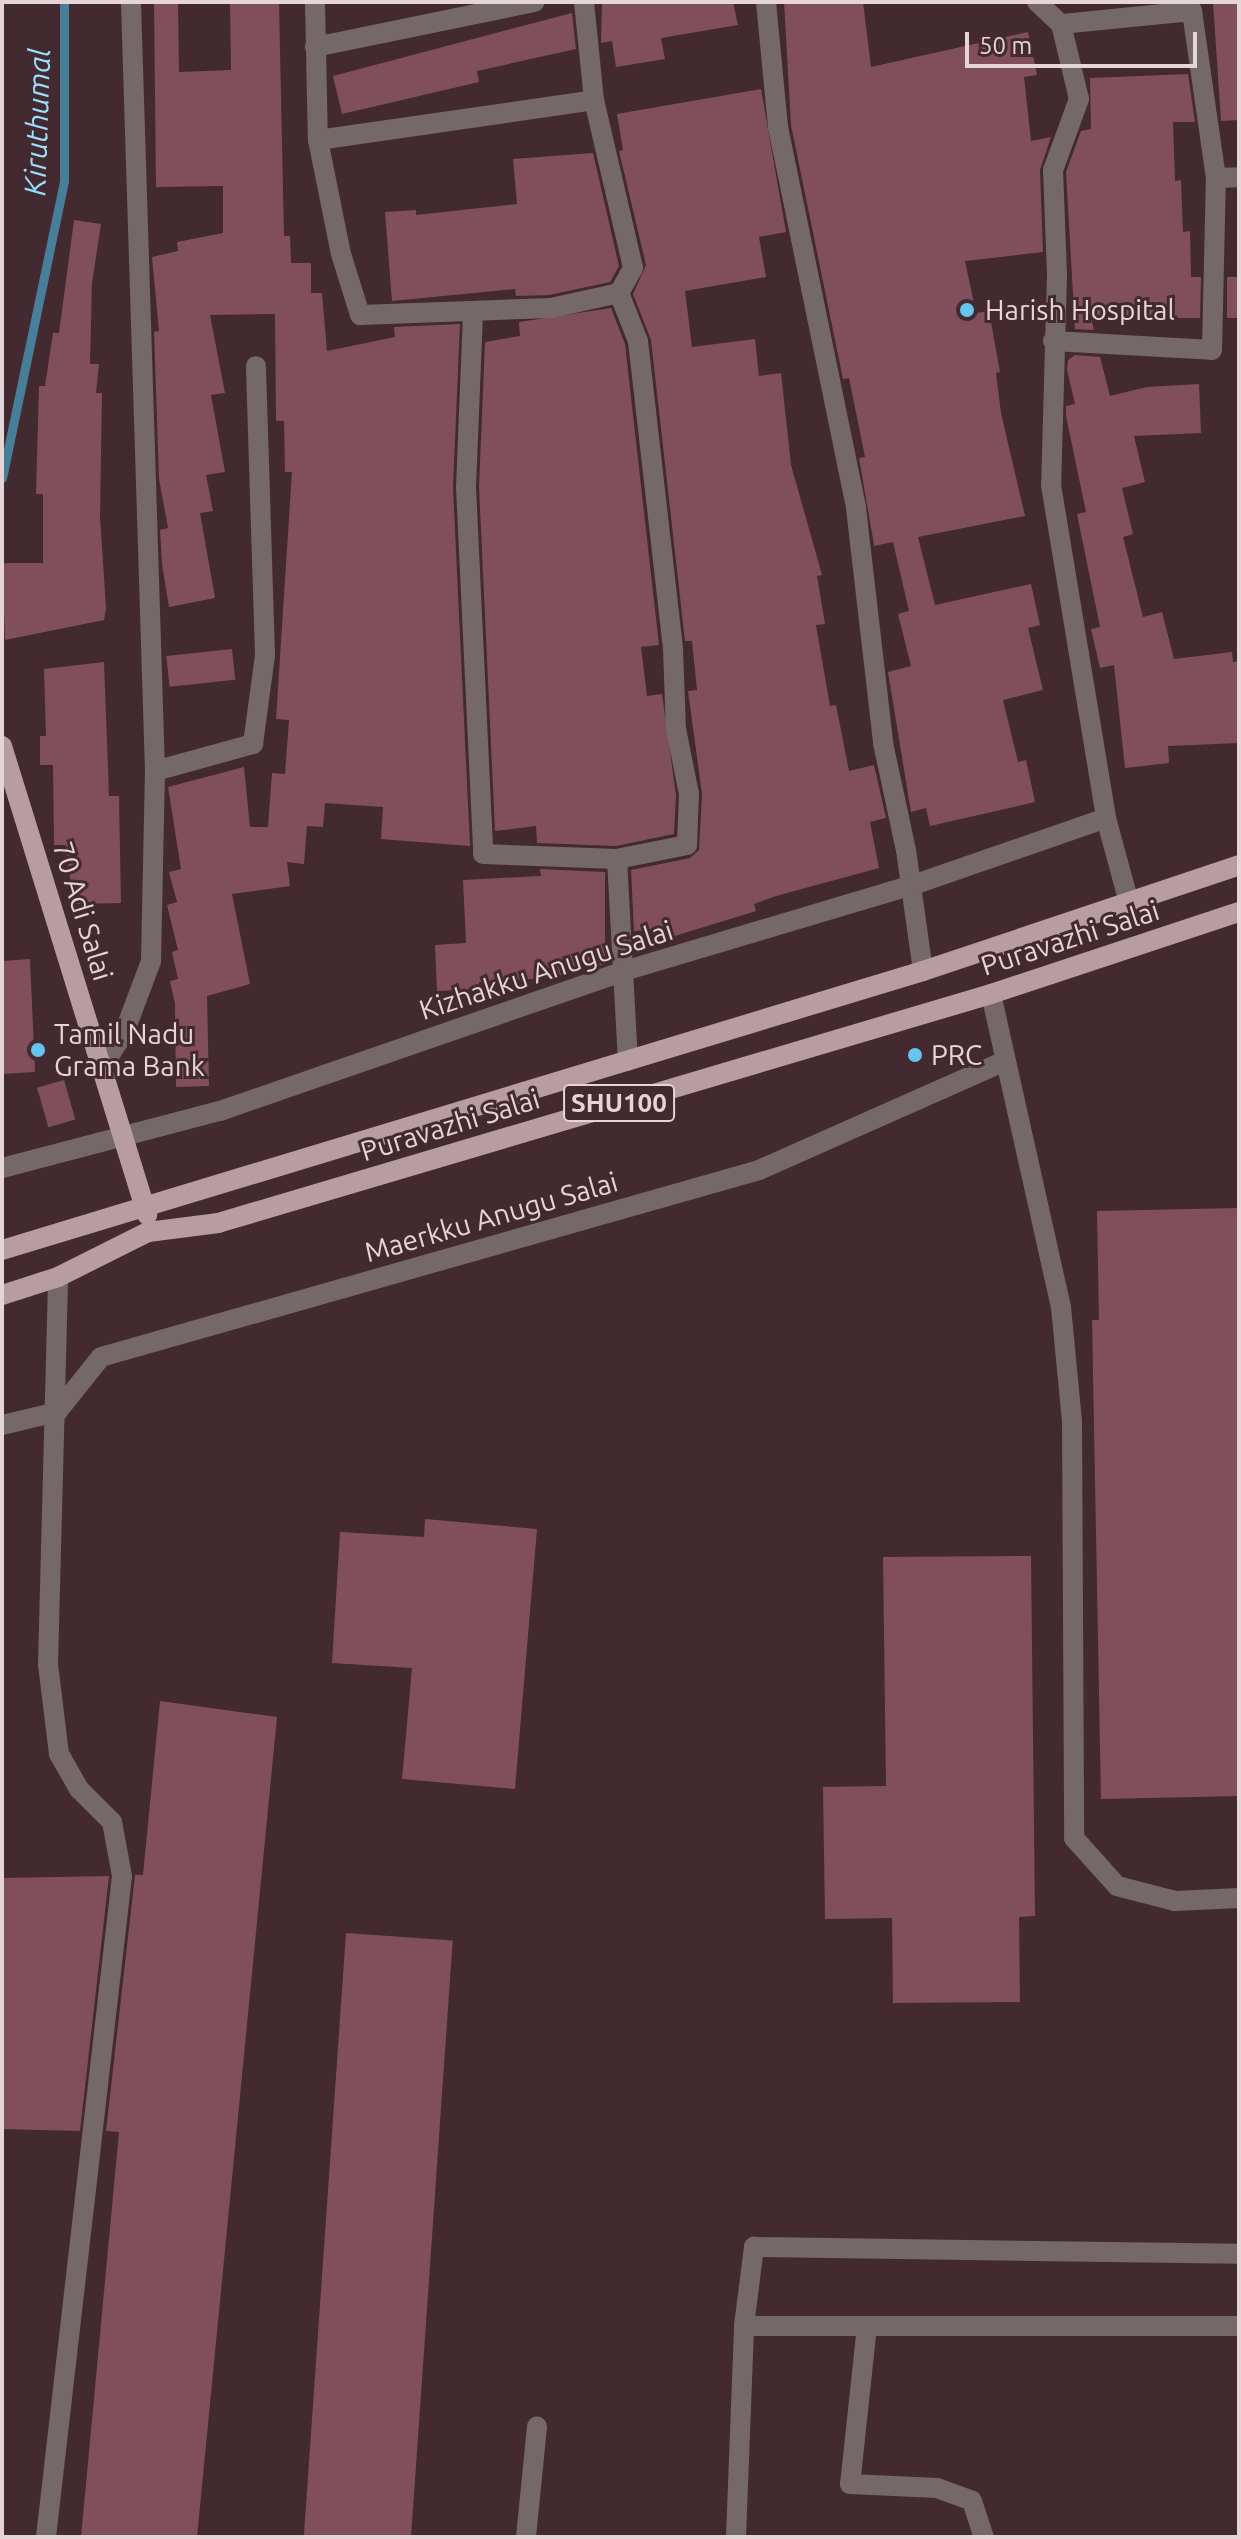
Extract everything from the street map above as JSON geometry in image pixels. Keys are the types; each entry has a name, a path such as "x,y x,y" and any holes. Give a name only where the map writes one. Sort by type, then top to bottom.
{"main road":[{"name":"70 Adi Salai","path":"2,746 146,1203 148,1232"},
{"name":"Puravazhi Salai","path":"2,1250 146,1203 923,971 1128,899 1239,865"},
{"name":"Puravazhi Salai","path":"2,1295 58,1277 148,1232 218,1223 991,994 1239,912"}],"street":[{"path":"102,1067 124,1033 151,961 155,771 131,2"},
{"path":"315,2 318,140 341,254 360,315 551,308 619,293 633,268 594,100 584,2"},
{"path":"315,47 534,2"},
{"path":"766,2 778,127 856,508 883,743 923,971"},
{"path":"1037,2 1061,24 1079,99 1053,170 1051,485 1106,818 1128,899"},
{"path":"1053,341 1212,350 1216,178 1192,11 1061,24"},
{"path":"318,140 594,100"},
{"path":"1216,178 1239,177"},
{"path":"473,313 466,487 483,854 617,859 687,845 689,794 676,729 673,649 638,341 619,293"},
{"path":"155,771 253,744 265,655 256,366"},
{"name":"Kizhakku Anugu Salai","path":"2,1168 220,1111 624,971 910,886 1106,818"},
{"path":"617,859 628,1061"},
{"path":"991,994 1061,1307 1072,1421 1074,1838 1117,1886 1175,1901 1239,1898"},
{"name":"Maerkku Anugu Salai","path":"57,1412 101,1357 759,1170 1005,1061"},
{"path":"46,2537 122,1876 112,1822 79,1789 59,1754 48,1664 57,1412 58,1277"},
{"path":"2,1425 57,1412"},
{"path":"736,2537 744,2326 754,2247 1239,2254"},
{"path":"744,2326 1239,2326"},
{"path":"867,2326 850,2484 937,2488 972,2501 984,2537"},
{"path":"526,2537 537,2427"}],"building":[{"path":"154,2 178,2 179,72 231,70 230,3 279,3 284,236 290,236 291,263 311,263 311,293 322,293 327,351 395,337 394,327 460,324 453,487 470,846 381,839 383,807 325,803 323,827 307,826 304,864 287,862 290,886 232,894 250,984 207,996 209,1086 176,1087 175,1004 170,981 178,979 172,952 178,950 167,905 177,902 169,872 181,869 168,787 244,767 250,827 268,827 272,773 285,774 289,720 276,719 292,472 285,472 284,421 276,421 275,314 210,315 225,393 211,395 225,472 206,475 213,511 200,513 215,598 169,607 160,530 168,528 159,479 154,332 159,331 152,257 178,251 177,242 223,233 223,186 156,187"},
{"path":"602,2 733,2 738,25 661,38 665,59 616,67 612,41 601,43"},
{"path":"784,2 863,2 871,67 1028,32 1037,75 1024,77 1031,141 1051,137 1040,170 1043,252 965,261 976,313 989,311 1000,372 996,373 1001,413 1025,516 918,537 935,605 1031,584 1040,625 1028,628 1043,690 1003,700 1018,762 1026,760 1035,802 930,826 926,808 911,812 888,672 911,666 898,614 909,611 893,542 874,546 859,458 865,457 849,378 843,379 791,125"},
{"path":"1213,2 1239,2 1239,120 1221,121"},
{"path":"572,13 576,49 477,71 479,82 342,114 333,76"},
{"path":"1188,74 1195,122 1173,122 1175,181 1181,180 1183,232 1190,231 1191,277 1201,277 1200,318 1091,318 1094,330 1075,329 1066,172 1081,131 1091,129 1090,78"},
{"path":"761,89 786,232 759,237 766,277 685,291 692,347 755,339 759,376 781,373 791,465 822,575 817,576 825,624 816,625 830,706 836,705 849,771 874,765 886,818 870,822 879,868 776,896 754,904 756,911 665,939 665,929 634,931 631,870 690,858 699,850 702,794 688,691 697,690 692,641 685,641 651,340 633,294 646,265 619,151 623,150 617,114"},
{"path":"593,153 619,266 610,282 549,295 516,296 515,289 392,301 385,212 416,210 416,215 517,204 513,159"},
{"path":"74,220 101,224 92,283 90,364 99,364 96,393 102,393 100,516 106,608 104,620 5,640 2,563 43,563 43,494 36,494 39,386 45,386 53,333 59,333"},
{"path":"1227,277 1239,277 1239,318 1227,318"},
{"path":"611,308 625,344 659,645 641,647 647,696 662,694 676,795 674,834 616,846 537,843 536,826 495,831 479,487 485,342 520,336 519,322"},
{"path":"1075,355 1100,357 1110,396 1147,387 1199,384 1201,433 1134,436 1145,482 1122,488 1133,534 1123,537 1143,617 1162,612 1174,659 1232,652 1233,662 1239,661 1239,743 1168,746 1169,763 1125,768 1114,665 1100,668 1091,629 1100,627 1077,514 1086,512 1066,416 1066,406 1075,404 1067,370 1068,360"},
{"path":"232,649 235,680 170,687 166,656"},
{"path":"104,662 109,796 119,796 121,903 73,904 66,845 54,845 53,765 40,765 40,736 46,736 44,669"},
{"path":"540,869 605,872 605,964 550,978 479,982 479,989 437,991 435,945 466,943 463,880 541,876"},
{"path":"30,959 35,1072 2,1074 2,961"},
{"path":"64,1080 75,1119 48,1127 37,1088"},
{"path":"1239,1208 1239,1796 1101,1799 1092,1320 1099,1320 1097,1211"},
{"path":"425,1519 537,1529 515,1789 402,1779 412,1668 332,1663 340,1532 424,1537"},
{"path":"1031,1556 1035,1916 1019,1917 1020,2002 893,2003 892,1918 825,1919 823,1787 886,1786 883,1557"},
{"path":"160,1701 277,1717 197,2537 81,2537 119,2132 106,2131 135,1875 143,1875"},
{"path":"109,1876 80,2131 2,2129 2,1878"},
{"path":"346,1933 453,1940 411,2537 304,2537"}],"waterway":[{"name":"Kiruthumal","path":"2,478 64,180 64,2"}],"place":[{"name":"Harish Hospital","path":"967,310"},
{"name":"Tamil Nadu Grama Bank","path":"38,1050"},
{"name":"PRC","path":"915,1055"}]}
